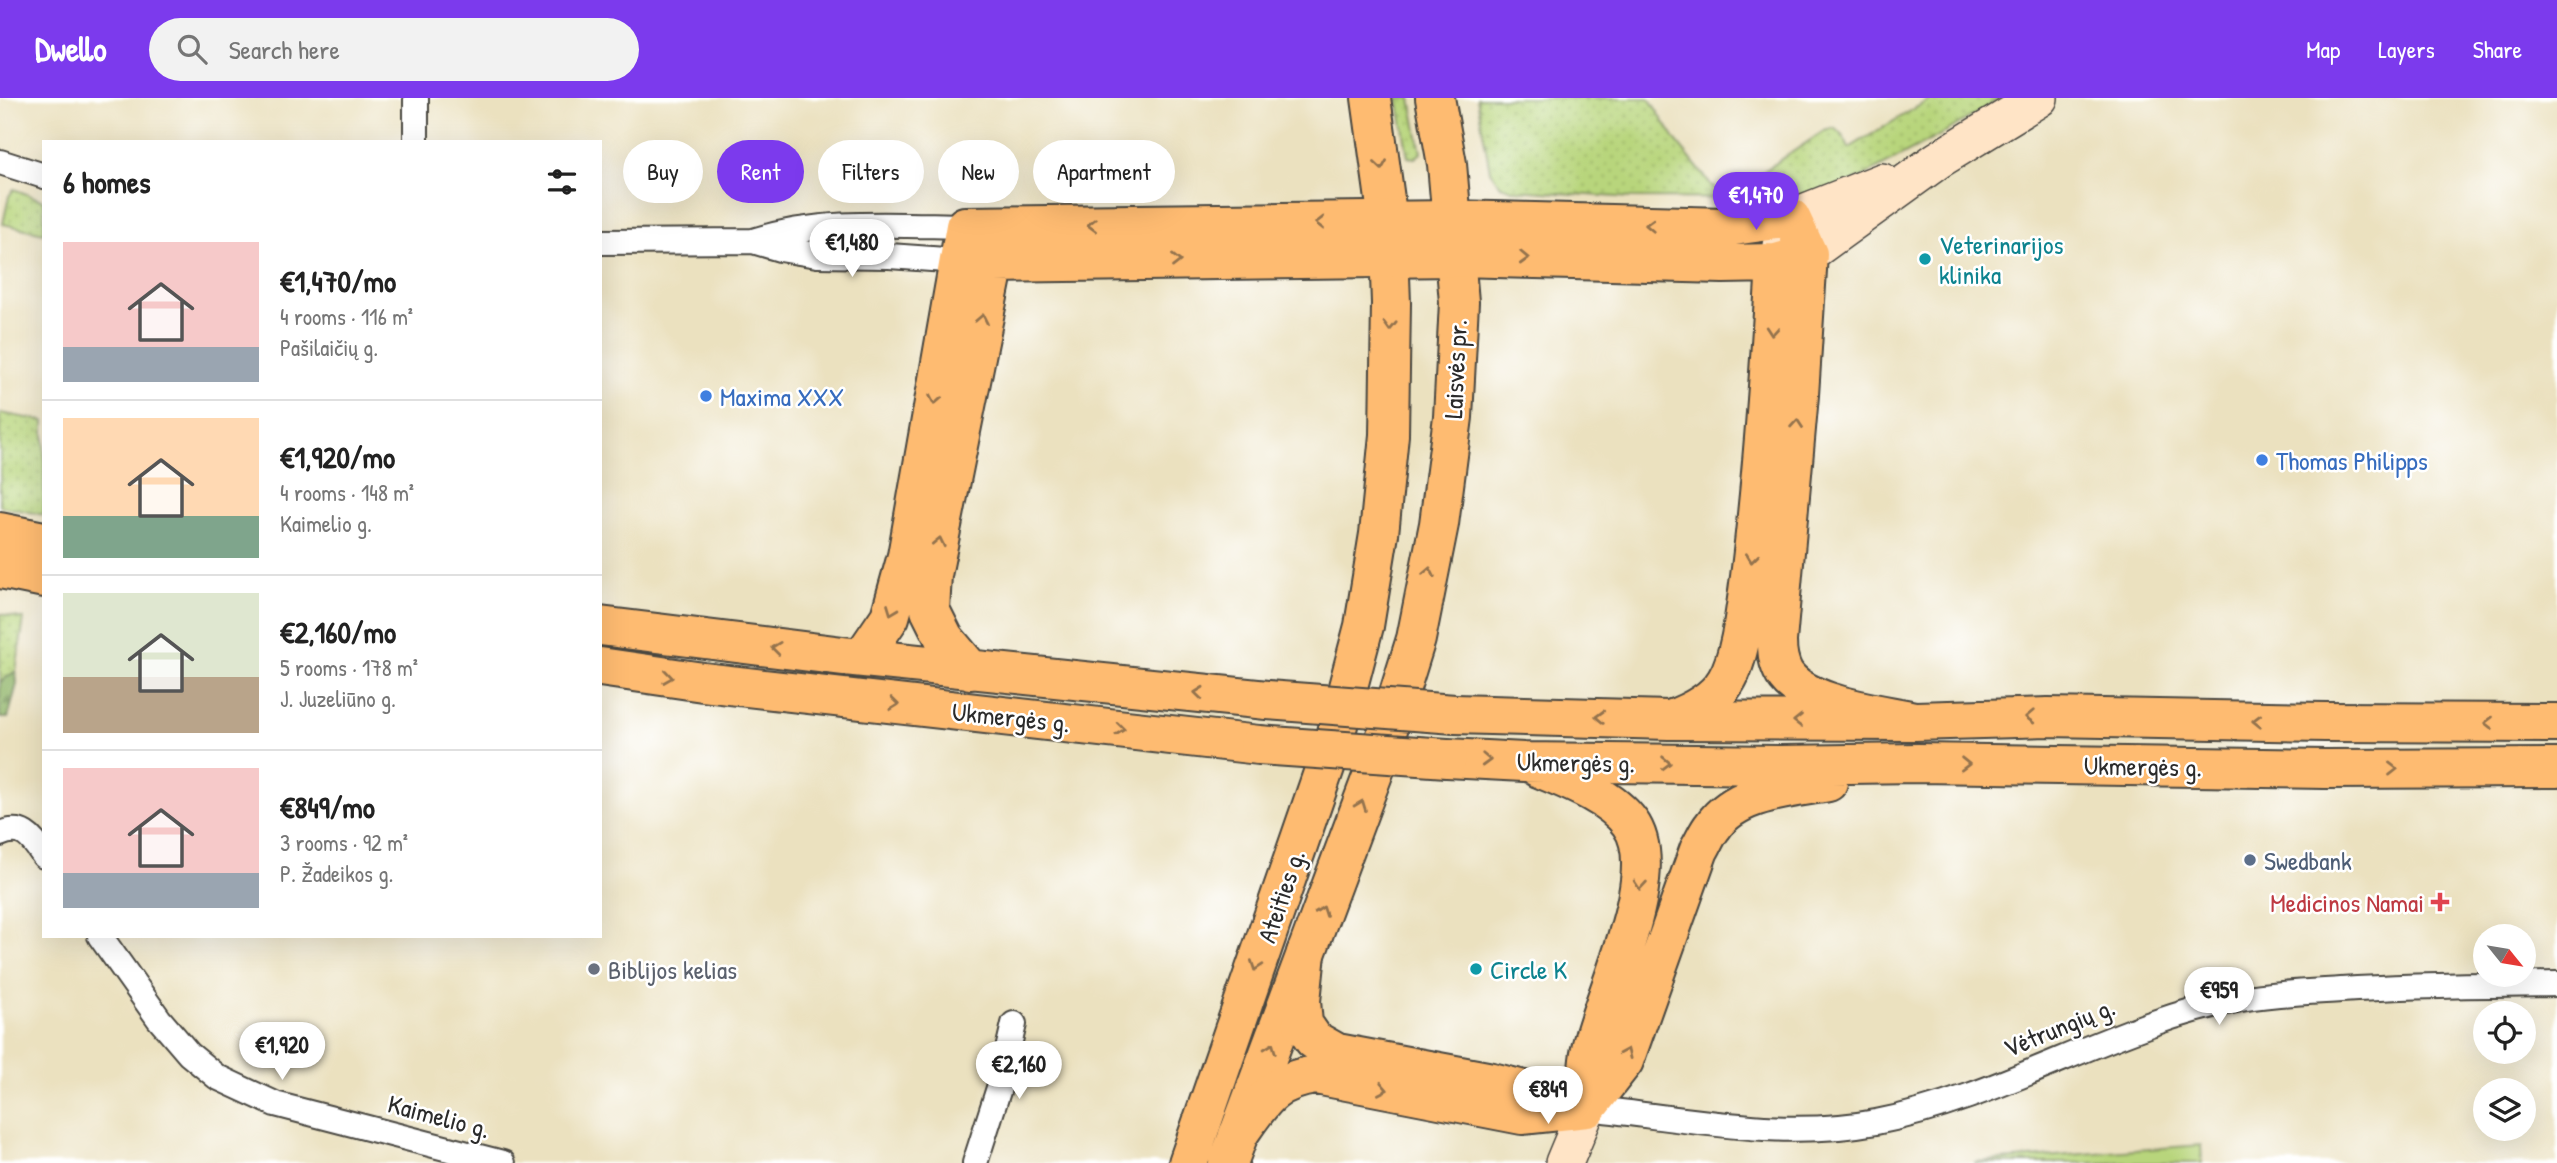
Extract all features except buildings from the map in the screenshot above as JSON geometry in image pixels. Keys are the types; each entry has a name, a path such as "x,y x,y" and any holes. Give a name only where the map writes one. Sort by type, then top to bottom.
{"main road":[{"path":"1371,98 1389,240"},
{"name":"Laisvės pr.","path":"1416,639 1439,524 1453,417 1459,302 1455,238 1435,98"},
{"path":"981,244 1455,238 1726,227 1791,218 1798,409 1777,658 1785,675 1797,687 1811,695 1915,721"},
{"path":"1455,238 1723,264 1792,259"},
{"name":"Ateities g.","path":"1188,1163 1333,744 1364,626 1379,534 1389,435 1389,240"},
{"path":"862,658 890,617 899,590 981,244"},
{"path":"971,670 944,638 930,610 932,575 981,244"},
{"path":"1668,720 1685,714 1715,695 1727,680 1734,660 1746,603 1792,259"},
{"path":"0,533 42,541"},
{"path":"0,569 42,578"},
{"name":"Ukmergės g.","path":"602,626 971,670 1267,700 1455,714 1668,720 1915,721 2048,717 2557,723"},
{"name":"Ateities g.","path":"1233,1149 1379,758 1416,639"},
{"name":"Ukmergės g.","path":"602,667 704,682 1259,745 1524,762 1780,765 1901,763 2325,769 2557,768"},
{"path":"1524,762 1587,789 1612,806 1628,820 1641,846 1639,895 1590,1051 1587,1108"},
{"path":"1233,1149 1262,1101 1283,1083 1316,1075 1522,1115 1587,1108 1624,1060 1699,850 1713,824 1729,809 1756,797 1901,763"},
{"path":"1307,953 1301,1001 1303,1024 1314,1040 1337,1054 1492,1082 1587,1108"}],"street":[{"path":"416,98 416,140"},
{"path":"1792,259 1938,160 2039,98"},
{"path":"1791,218 1938,160"},
{"path":"0,162 42,175"},
{"path":"753,241 781,232 816,227 981,244"},
{"path":"602,242 753,241 817,255 889,256 981,244"},
{"path":"0,834 11,830 29,835 42,853"},
{"name":"Kaimelio g.","path":"101,938 159,1019 189,1054 217,1077 275,1104 503,1163"},
{"name":"Vėtrungių g.","path":"1587,1108 1757,1127 1807,1129 1874,1122 1942,1105 2145,1026 2241,999 2282,993 2384,987 2557,984"},
{"path":"975,1163 999,1087 1014,1024"},
{"path":"1564,1163 1587,1108"}],"green space":[{"path":"1398,98 1411,98 1421,153 1415,158 1408,157"},
{"path":"1477,98 1649,98 1676,141 1717,192 1755,177 1824,131 1834,128 1841,133 1849,148 1932,98 2001,98 1944,133 1845,186 1824,193 1786,199 1631,198 1517,190 1501,186 1490,171"},
{"path":"14,189 42,200 42,233 3,224 9,196"},
{"path":"0,413 42,421 42,515 0,506"},
{"path":"0,614 24,619 16,671 0,682"},
{"path":"16,671 17,684 8,718 0,718 0,682"},
{"path":"2201,1145 2202,1163 1975,1163 1975,1162"}],"place":[{"name":"Veterinarijos klinika","path":"1925,259"},
{"name":"Maxima XXX","path":"706,396"},
{"name":"Thomas Philipps","path":"2262,460"},
{"name":"Swedbank","path":"2250,860"},
{"name":"Medicinos Namai","path":"2440,902"},
{"name":"Biblijos kelias","path":"594,969"},
{"name":"Circle K","path":"1476,969"}]}
